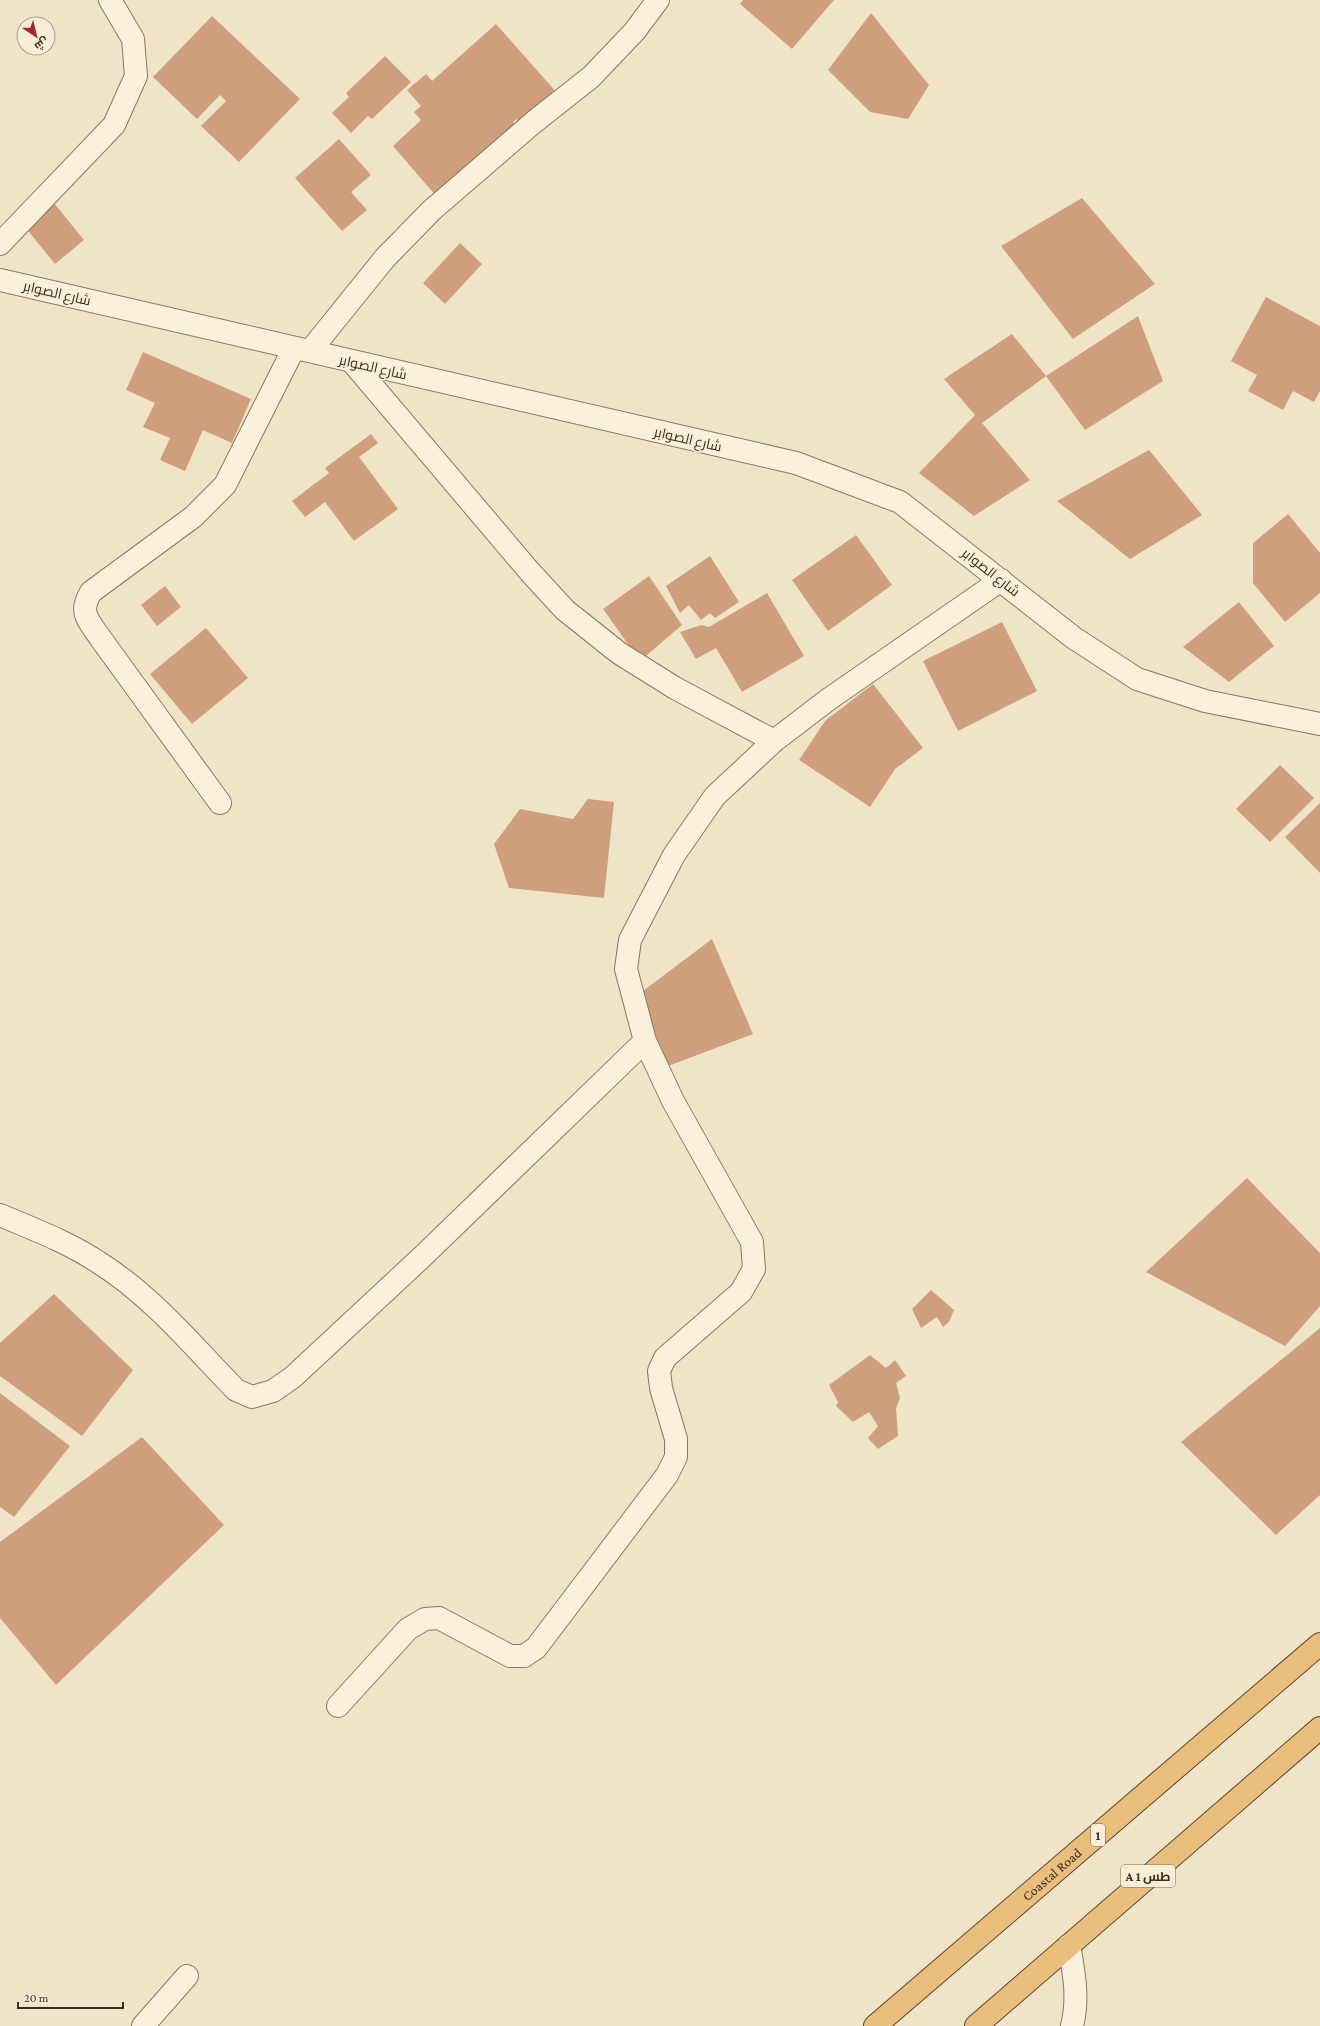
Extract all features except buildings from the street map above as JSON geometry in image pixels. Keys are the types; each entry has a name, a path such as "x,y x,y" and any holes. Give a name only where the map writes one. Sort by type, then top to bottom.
{"highway":[{"name":"Coastal Road","path":"875,2026 1320,1644"},
{"name":"A 1 طس","path":"976,2026 1320,1728"}],"street":[{"path":"0,244 114,125 136,76 134,39 110,0"},
{"path":"220,803 101,639 85,614 84,603 91,592 193,518 225,485 302,349 385,258 432,210 534,122 592,76 634,32 658,0"},
{"name":"شارع الصوابر","path":"0,280 302,349 353,363 796,463 900,502 1074,638 1137,680 1205,701 1320,724"},
{"path":"353,363 530,572 565,610 619,653 637,665 674,688 774,741"},
{"path":"338,1706 408,1629 425,1619 439,1618 510,1656 524,1656 536,1648 667,1475 676,1457 676,1439 661,1388 659,1371 665,1358 740,1292 754,1269 752,1242 673,1101 645,1041 626,969 630,940 674,856 715,796 774,741 829,699 1001,580"},
{"path":"0,1215 58,1239 99,1262 136,1290 236,1390 252,1397 273,1391 293,1377 422,1257 645,1041"},
{"path":"1069,1945 1076,1990 1076,2011 1072,2026"},
{"path":"143,2026 187,1976"}]}
